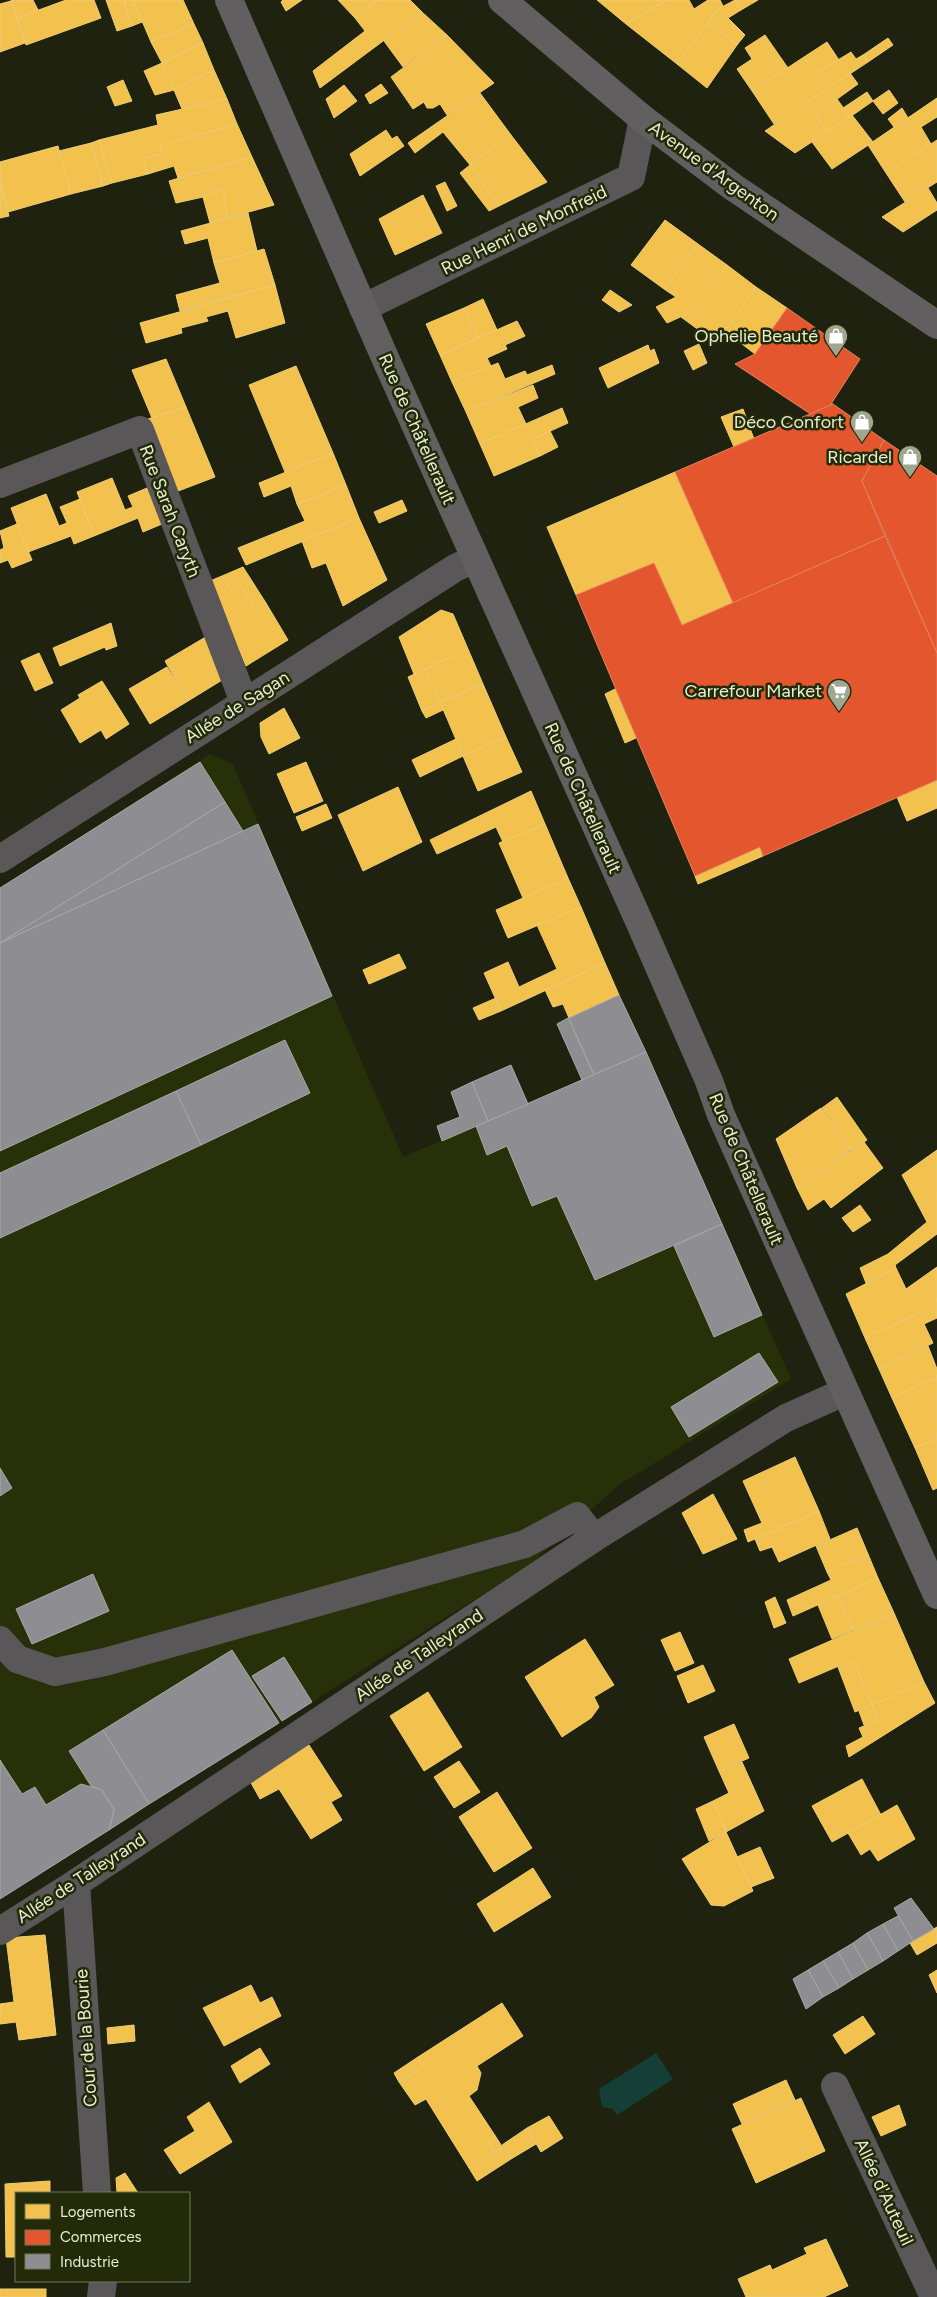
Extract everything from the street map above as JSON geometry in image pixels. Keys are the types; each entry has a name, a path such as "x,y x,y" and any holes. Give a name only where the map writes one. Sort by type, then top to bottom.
{"main road":[{"name":"Rue de Châtellerault","path":"229,0 475,558 639,921 708,1081 720,1115 937,1595"},
{"name":"Avenue d'Argenton","path":"502,0 642,119 733,187 937,325"}],"street":[{"name":"Rue Henri de Monfreid","path":"364,308 631,177 642,119"},
{"name":"Rue Sarah Caryth","path":"0,484 140,430 244,702"},
{"name":"Allée de Sagan","path":"0,859 455,568 475,558"},
{"name":"Allée de Talleyrand","path":"0,1931 76,1883 594,1538 786,1418 844,1392"},
{"path":"0,1640 16,1659 55,1672 114,1660 525,1544 578,1516 594,1538"},
{"name":"Cour de la Bourie","path":"76,1883 97,2192"},
{"name":"Allée d'Auteuil","path":"835,2086 934,2297"},
{"path":"101,2297 103,2282"}],"shaded area":[{"path":"210,754 233,764 403,1157 646,1052 791,1379 619,1485 532,1563 0,1899 0,888"}],"water":[{"path":"656,2053 673,2079 617,2115 613,2109 602,2107 599,2089"}],"building: Logements":[{"path":"11,0 33,0 38,10 17,18"},
{"path":"66,0 94,0 101,18 26,45 17,18"},
{"path":"106,0 124,0 132,26 117,31"},
{"path":"124,0 133,0 142,22 132,26"},
{"path":"133,0 183,0 194,24 151,42"},
{"path":"283,0 302,0 286,11 281,2"},
{"path":"338,0 378,0 355,18"},
{"path":"378,0 410,0 422,12 320,88 313,71 365,31 355,18"},
{"path":"597,0 667,0 626,24"},
{"path":"667,0 689,0 694,9 708,0 720,0 723,6 677,64 626,24"},
{"path":"735,0 741,10 728,18 745,35 737,45 708,23 718,9"},
{"path":"735,0 758,0 741,10"},
{"path":"11,1 25,43 0,52 0,4"},
{"path":"422,12 447,35 403,67 384,41"},
{"path":"708,23 737,45 707,88 677,64"},
{"path":"194,24 203,43 162,63 151,42"},
{"path":"447,35 494,83 447,115 440,104 433,108 427,108 424,102 413,109 391,77"},
{"path":"765,35 788,68 752,91 737,69 752,59 745,48"},
{"path":"888,38 893,45 868,62 863,55"},
{"path":"827,42 839,60 815,74 804,57"},
{"path":"203,43 214,70 174,90 162,63"},
{"path":"851,52 856,59 863,55 868,62 774,124 752,91 804,57 815,74"},
{"path":"162,63 174,90 155,95 144,71"},
{"path":"214,70 227,99 182,109 174,90"},
{"path":"850,73 858,84 815,115 827,132 795,153 765,131"},
{"path":"123,80 132,101 115,106 107,87"},
{"path":"381,84 388,93 370,104 365,95"},
{"path":"344,85 357,101 334,118 326,99"},
{"path":"889,90 898,103 883,114 873,101"},
{"path":"867,92 873,101 850,117 843,108"},
{"path":"480,93 511,135 470,165 443,132 415,153 408,143"},
{"path":"937,98 937,117 921,127 931,144 886,173 868,145"},
{"path":"227,99 237,124 160,146 162,153 143,159 148,174 112,183 99,140 158,125 156,115"},
{"path":"837,99 850,117 827,132 815,115"},
{"path":"902,108 908,118 894,127 888,119"},
{"path":"852,115 873,142 832,169 812,142"},
{"path":"237,124 252,157 178,178 174,166 148,174 143,159 162,153 160,146"},
{"path":"386,130 392,139 397,136 404,146 360,176 350,154"},
{"path":"511,135 547,182 499,206 470,165"},
{"path":"99,140 112,183 103,186 91,143"},
{"path":"937,140 937,182 905,202 886,173"},
{"path":"91,143 103,186 71,194 59,151"},
{"path":"58,146 71,194 8,212 0,183 0,162"},
{"path":"252,157 274,205 227,218 223,188 203,197 176,203 169,181"},
{"path":"470,165 499,206 489,211 460,173"},
{"path":"445,182 457,206 447,211 436,186"},
{"path":"0,183 9,216 0,218"},
{"path":"223,188 227,218 210,223 203,197"},
{"path":"928,188 937,203 937,210 903,232 882,217"},
{"path":"423,195 442,233 395,255 379,219"},
{"path":"248,213 257,251 214,263 208,238 185,244 181,231"},
{"path":"665,220 698,244 664,289 631,265"},
{"path":"698,244 727,265 696,310 667,323 656,307 676,297 664,289"},
{"path":"264,249 275,285 180,311 176,295 220,283 214,263"},
{"path":"727,265 756,287 725,331 711,339 681,317 696,310"},
{"path":"275,285 285,323 236,338 228,311 206,317 208,321 181,328 182,333 146,343 140,323"},
{"path":"756,287 787,308 755,354 725,331"},
{"path":"610,290 632,305 619,312 602,300"},
{"path":"483,299 497,330 478,339 464,308"},
{"path":"464,308 478,339 440,355 426,324"},
{"path":"517,321 525,336 505,345 507,349 487,358 491,366 452,382 440,355"},
{"path":"699,344 707,363 693,370 684,351"},
{"path":"648,345 650,351 654,349 659,363 608,388 599,368"},
{"path":"166,359 186,407 152,418 132,370"},
{"path":"498,363 505,379 525,371 527,375 552,365 555,374 466,412 452,382"},
{"path":"296,366 333,453 285,472 249,385"},
{"path":"533,385 538,398 518,407 526,424 480,444 466,412"},
{"path":"186,407 215,477 173,493 148,419"},
{"path":"562,408 568,423 533,439 540,456 494,476 480,444"},
{"path":"743,409 754,439 734,447 721,417"},
{"path":"550,431 558,447 540,456 533,439"},
{"path":"333,453 346,485 297,504 291,486 264,497 259,483"},
{"path":"675,472 733,603 682,625 654,563 576,595 547,527"},
{"path":"112,478 125,510 133,507 128,496 147,488 162,524 143,532 138,518 94,536 77,492"},
{"path":"346,485 359,518 246,565 238,548 305,521 297,504"},
{"path":"46,494 59,526 67,523 60,507 80,499 94,536 74,544 71,536 28,552 11,508"},
{"path":"402,500 407,511 379,523 374,512"},
{"path":"359,518 387,580 343,606 326,563 312,568 302,541"},
{"path":"17,524 32,560 12,568 8,560 0,563 0,550 4,548 0,531"},
{"path":"243,567 266,603 256,610 241,586 232,593 222,576"},
{"path":"222,576 232,593 241,586 256,610 266,603 288,640 246,666 210,581"},
{"path":"441,610 453,614 468,649 414,674 399,637"},
{"path":"111,623 117,646 106,650 105,647 60,666 53,648"},
{"path":"209,635 227,677 188,701 165,661"},
{"path":"468,649 483,684 440,702 425,669"},
{"path":"39,653 53,683 35,691 21,661"},
{"path":"167,667 188,701 150,724 129,689"},
{"path":"425,669 440,702 422,711 408,677"},
{"path":"102,681 129,724 106,739 101,730 80,743 61,710 80,698 78,695"},
{"path":"483,684 506,737 463,756 440,702"},
{"path":"615,689 636,738 625,743 605,694"},
{"path":"440,702 443,710 426,718 422,711"},
{"path":"284,708 300,738 269,754 261,737 260,723"},
{"path":"506,737 522,772 478,791 463,756"},
{"path":"456,739 463,756 420,777 412,760"},
{"path":"306,762 323,801 294,813 277,774"},
{"path":"937,780 937,808 907,821 897,797"},
{"path":"398,787 422,842 363,871 338,815"},
{"path":"531,791 545,824 503,842 496,827 437,854 430,840"},
{"path":"326,804 332,818 302,831 296,817"},
{"path":"545,824 568,878 523,898 499,843"},
{"path":"760,847 763,856 698,884 695,876"},
{"path":"568,878 581,907 508,938 496,910"},
{"path":"581,907 605,963 501,1011 484,973 508,962 519,987 557,969 537,925"},
{"path":"399,954 406,968 369,984 363,970"},
{"path":"605,963 619,995 569,1018 563,1004 553,1007 545,990"},
{"path":"496,998 501,1011 479,1020 473,1008"},
{"path":"837,1097 867,1140 851,1150 822,1108"},
{"path":"821,1108 851,1150 797,1188 776,1139"},
{"path":"864,1142 883,1168 831,1208 824,1199 808,1210 797,1188"},
{"path":"937,1150 937,1192 918,1205 902,1175"},
{"path":"937,1192 937,1234 895,1265 896,1268 866,1283 860,1268 888,1254 927,1222 918,1205"},
{"path":"860,1205 871,1220 853,1232 842,1218"},
{"path":"937,1267 937,1300 920,1313 865,1338 846,1294 896,1268 906,1289"},
{"path":"937,1300 937,1318 924,1324 933,1343 879,1369 865,1338 920,1313"},
{"path":"928,1346 937,1369 937,1377 892,1398 879,1369"},
{"path":"937,1377 937,1438 915,1448 892,1398"},
{"path":"937,1438 937,1488 933,1490 915,1448"},
{"path":"795,1457 819,1511 748,1542 744,1530 762,1523 743,1481"},
{"path":"713,1494 737,1539 703,1554 682,1513"},
{"path":"819,1511 830,1539 779,1562 772,1547 760,1551 755,1539"},
{"path":"857,1528 868,1554 827,1572 816,1546"},
{"path":"868,1554 878,1578 793,1616 787,1600 831,1580 827,1572"},
{"path":"878,1578 894,1613 853,1630 838,1596"},
{"path":"838,1596 853,1630 832,1639 818,1605"},
{"path":"775,1597 786,1623 774,1628 765,1602"},
{"path":"894,1613 924,1682 872,1705 853,1660 799,1683 789,1659"},
{"path":"680,1632 694,1663 675,1671 661,1640"},
{"path":"585,1639 614,1685 594,1697 599,1707 591,1718 562,1737 525,1677"},
{"path":"853,1660 872,1705 855,1712 838,1667"},
{"path":"703,1665 715,1691 688,1703 677,1676"},
{"path":"924,1682 935,1703 849,1757 846,1746 863,1737 859,1728 878,1720 872,1705"},
{"path":"428,1692 462,1747 424,1771 390,1716"},
{"path":"872,1705 878,1720 864,1725 859,1711"},
{"path":"734,1724 749,1758 719,1771 704,1737"},
{"path":"309,1745 342,1796 331,1802 342,1820 311,1839 279,1789 260,1799 250,1781"},
{"path":"459,1761 480,1792 454,1808 434,1777"},
{"path":"742,1762 764,1811 726,1832 713,1801 729,1793 719,1771"},
{"path":"862,1779 881,1815 832,1842 812,1806"},
{"path":"497,1792 532,1848 494,1872 459,1817"},
{"path":"713,1801 726,1832 709,1841 696,1809"},
{"path":"897,1805 915,1839 878,1861 870,1849 861,1855 848,1833"},
{"path":"726,1832 753,1891 724,1906 711,1905 682,1859"},
{"path":"760,1847 774,1878 751,1887 737,1857"},
{"path":"533,1868 551,1897 494,1932 477,1904"},
{"path":"937,1927 937,1943 917,1955 910,1943"},
{"path":"45,1935 56,2035 19,2040 16,2022 0,2024 0,2004 14,2002 6,1938"},
{"path":"937,1970 937,1993 929,1975"},
{"path":"251,1985 260,2003 272,1997 281,2016 224,2046 203,2008"},
{"path":"502,2003 523,2036 477,2066 481,2073 477,2090 469,2096 496,2137 488,2141 495,2152 469,2168 426,2099 415,2105 399,2082 423,2067 418,2057"},
{"path":"863,2016 875,2034 845,2054 833,2035"},
{"path":"134,2025 135,2041 108,2044 107,2028"},
{"path":"260,2048 270,2064 240,2083 231,2066"},
{"path":"418,2057 423,2067 399,2082 394,2073"},
{"path":"786,2080 795,2100 742,2124 733,2104"},
{"path":"801,2098 825,2151 756,2183 732,2129"},
{"path":"209,2102 232,2142 180,2174 164,2150 195,2131 187,2117"},
{"path":"899,2105 906,2125 881,2136 872,2117"},
{"path":"549,2116 563,2138 541,2152 527,2128"},
{"path":"527,2128 536,2144 511,2159 502,2145"},
{"path":"496,2137 503,2148 495,2152 488,2141"},
{"path":"503,2148 511,2159 477,2181 469,2168"},
{"path":"125,2173 137,2192 117,2192 116,2178"},
{"path":"50,2181 50,2192 15,2192 15,2257 6,2257 5,2184"},
{"path":"826,2239 848,2286 824,2297 746,2297 738,2279 770,2265 772,2270 807,2254 804,2248"},
{"path":"0,2289 46,2289 46,2297 0,2297"}],"building: Commerces":[{"path":"787,308 860,359 831,404 833,404 812,415 735,364 755,354"},
{"path":"833,404 884,440 862,481 885,536 733,603 675,472"},
{"path":"884,440 937,476 937,653 862,481"},
{"path":"885,536 937,653 937,780 763,856 760,847 695,876 576,595 654,563 682,625"}],"building: Industrie":[{"path":"200,762 225,802 0,943 0,888"},
{"path":"225,802 243,831 0,943"},
{"path":"258,824 332,996 0,1151 0,943"},
{"path":"619,995 646,1052 594,1075 569,1018"},
{"path":"568,1018 594,1075 582,1080 557,1024"},
{"path":"285,1040 310,1093 201,1145 176,1091"},
{"path":"646,1052 722,1224 595,1280 557,1196 532,1206 507,1146 487,1155 476,1126"},
{"path":"511,1065 528,1104 488,1121 472,1082"},
{"path":"472,1082 488,1121 442,1141 437,1126 460,1117 451,1092"},
{"path":"176,1091 201,1145 0,1238 0,1173"},
{"path":"722,1224 762,1315 714,1337 674,1246"},
{"path":"759,1353 778,1382 689,1437 671,1407"},
{"path":"0,1468 12,1488 0,1496"},
{"path":"93,1574 109,1611 32,1644 16,1609"},
{"path":"232,1650 279,1723 149,1804 103,1730"},
{"path":"284,1657 312,1702 282,1721 252,1676"},
{"path":"103,1730 149,1804 109,1830 114,1810 102,1790 91,1786 69,1751"},
{"path":"0,1760 22,1794 35,1787 46,1805 81,1784 102,1790 114,1810 109,1830 0,1899"},
{"path":"911,1898 934,1929 913,1941 894,1908"},
{"path":"898,1916 913,1941 898,1951 883,1924"},
{"path":"883,1924 898,1951 883,1961 867,1933"},
{"path":"867,1933 883,1961 868,1970 853,1943"},
{"path":"853,1943 868,1970 853,1979 838,1952"},
{"path":"838,1952 853,1979 839,1988 823,1961"},
{"path":"823,1961 839,1988 823,1997 808,1970"},
{"path":"808,1970 823,1997 806,2009 793,1979"}],"place":[{"name":"Ophelie Beauté","path":"836,357"},
{"name":"Déco Confort","path":"862,443"},
{"name":"Ricardel","path":"910,478"},
{"name":"Carrefour Market","path":"839,712"}]}
